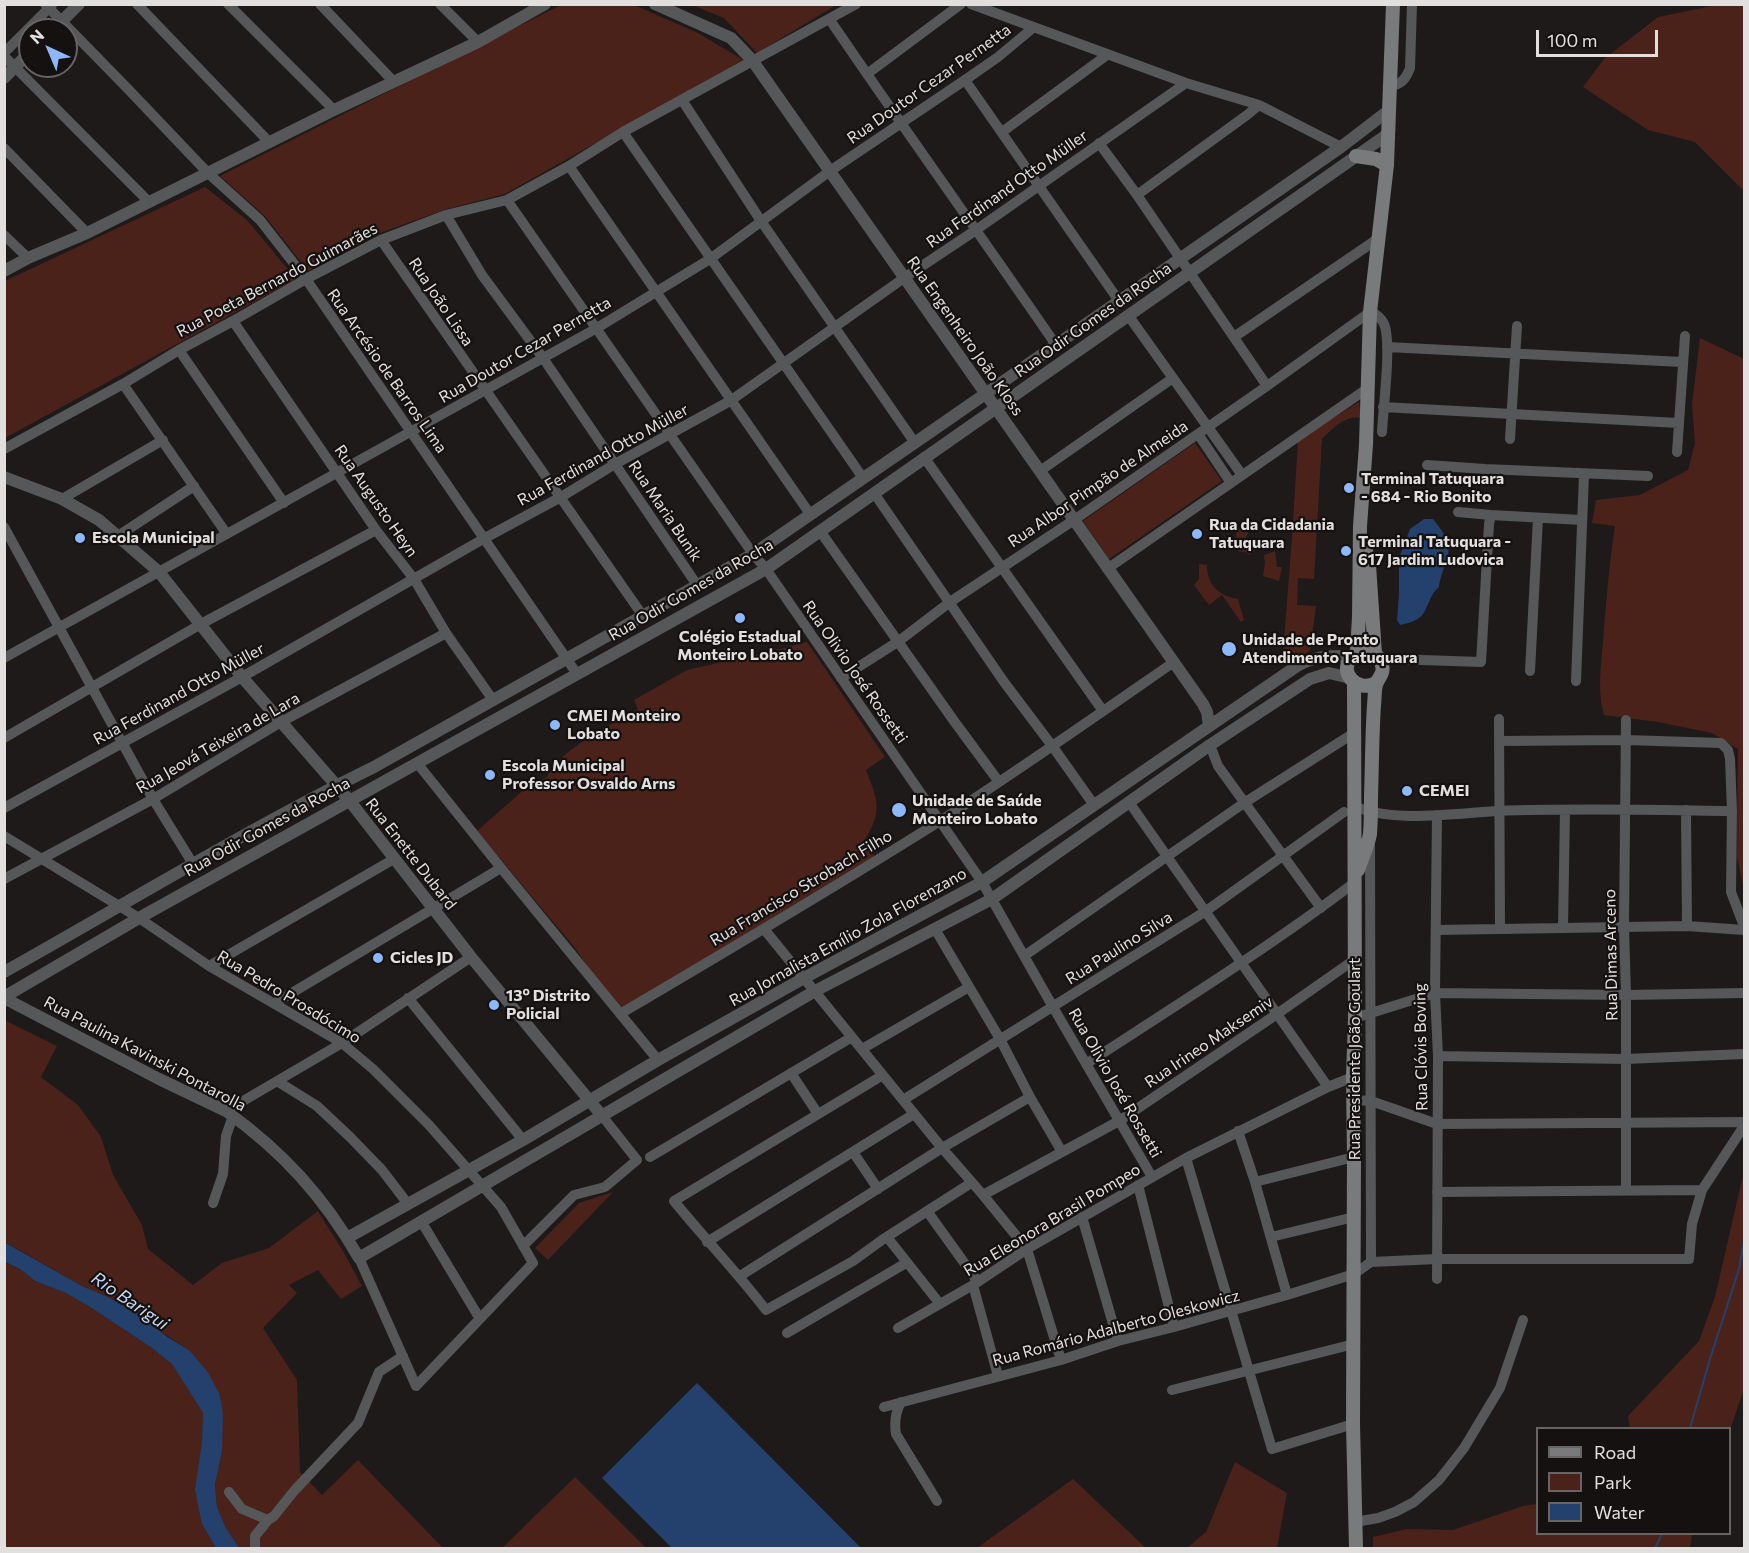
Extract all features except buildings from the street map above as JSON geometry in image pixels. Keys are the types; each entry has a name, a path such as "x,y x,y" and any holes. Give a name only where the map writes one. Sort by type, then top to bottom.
{"main road":[{"name":"Rua Presidente João Goulart","path":"1356,1548 1353,1425 1354,733 1352,680 1347,667 1355,654 1359,616 1360,526 1366,446 1370,312 1387,165 1393,4"},
{"path":"1356,156 1376,159 1387,165"},
{"name":"Rua Presidente João Goulart","path":"1354,883 1370,835 1376,682 1382,672 1378,658 1370,565 1360,526"},
{"path":"1355,654 1366,651 1378,658"},
{"path":"1352,680 1365,687 1376,682"}],"street":[{"path":"64,18 79,4"},
{"path":"137,4 270,142"},
{"path":"228,4 334,110"},
{"path":"440,4 478,42"},
{"name":"Rua Engenheiro João Kloss","path":"656,4 731,39 752,60 1203,704 1209,726"},
{"name":"Rua Poeta Bernardo Guimarães","path":"4,449 306,279 381,240 446,215 507,200 569,166 623,132 856,4"},
{"path":"867,74 961,4"},
{"path":"971,4 1186,83 1259,105 1341,147"},
{"path":"1389,86 1401,83 1408,75 1410,68 1412,4"},
{"path":"4,271 27,258 87,233 334,110 478,42 538,6"},
{"path":"4,78 9,60 49,7"},
{"path":"328,7 394,82"},
{"path":"830,20 1056,345"},
{"name":"Rua Doutor Cezar Pernetta","path":"4,658 597,328 710,259 830,171 901,125 998,57 1034,27"},
{"name":"Rua Arcésio de Barros Lima","path":"78,43 128,89 208,173 260,220 306,279 577,674"},
{"path":"1002,132 1107,55"},
{"path":"9,60 149,202"},
{"path":"965,80 1119,301"},
{"name":"Rua Ferdinand Otto Müller","path":"4,808 242,677 561,497 615,464 732,400 1186,83"},
{"path":"682,100 761,221 915,443"},
{"path":"1137,195 1259,105"},
{"name":"Rua Odir Gomes da Rocha","path":"4,972 193,864 374,767 753,554 1341,147 1388,111"},
{"path":"623,132 863,478"},
{"name":"Rua Odir Gomes da Rocha","path":"4,998 139,918 766,569 1388,134"},
{"path":"1099,143 1267,386"},
{"path":"4,148 87,233"},
{"path":"569,166 810,514"},
{"name":"Rua Olivio José Rossetti","path":"507,200 982,882 1152,1177"},
{"name":"Rua Maria Bunik","path":"446,215 482,275 543,358 697,585"},
{"path":"4,235 27,258"},
{"path":"1234,337 1379,238"},
{"name":"Rua João Lissa","path":"381,240 484,391 643,616"},
{"path":"1370,312 1382,320 1386,327 1382,432"},
{"name":"Rua Albor Pimpão de Almeida","path":"841,678 899,641 950,602 1209,427 1370,312"},
{"path":"1128,315 1242,475"},
{"name":"Rua Augusto Heyn","path":"233,321 376,530 414,579 446,633 493,700"},
{"path":"1510,439 1517,326"},
{"path":"1677,452 1685,336"},
{"path":"1387,347 1682,363"},
{"path":"179,350 284,503"},
{"path":"1040,471 1173,378"},
{"path":"123,384 226,533"},
{"path":"1107,569 1368,388"},
{"path":"1383,406 1678,423"},
{"path":"1198,434 1231,483"},
{"path":"62,499 163,440"},
{"path":"924,457 1103,711"},
{"path":"1427,465 1648,476"},
{"path":"1576,681 1584,474"},
{"name":"Rua Enette Dubard","path":"4,477 62,499 99,520 159,572 242,677 349,800 471,957 637,1160 605,1187 574,1195 523,1246"},
{"path":"118,536 194,486"},
{"path":"874,493 1004,682 1094,805"},
{"path":"1458,512 1582,520"},
{"path":"1378,658 1481,662 1491,515"},
{"path":"1530,671 1538,518"},
{"path":"4,527 153,799 193,864"},
{"path":"4,738 201,624 376,530"},
{"path":"820,531 999,782"},
{"name":"Rua Jeová Teixeira de Lara","path":"4,879 153,799 281,722 446,633"},
{"name":"Rua Jornalista Emílio Zola Florenzano","path":"347,1238 523,1140 658,1060 804,978 982,882 1312,658 1355,654"},
{"name":"Rua Francisco Strobach Filho","path":"620,1014 940,821 1053,747 1174,662"},
{"name":"Rua Jornalista Emílio Zola Florenzano","path":"359,1258 815,991 992,899 1129,802 1310,679 1329,673 1352,680"},
{"path":"1499,719 1500,928"},
{"name":"Rua Dimas Arceno","path":"1626,720 1624,927 1626,1190"},
{"path":"1024,956 1244,803 1354,733"},
{"path":"1436,930 1687,926 1744,928 1731,892 1730,759 1728,750 1720,743 1626,740 1499,741"},
{"path":"1210,746 1218,766 1321,908"},
{"path":"1161,759 1163,768 1171,773"},
{"path":"417,763 658,1060"},
{"path":"1353,799 1357,807 1386,814 1499,811 1732,811"},
{"path":"1129,802 1328,1087"},
{"path":"1686,810 1687,926"},
{"path":"1563,927 1565,811"},
{"name":"Rua Paulino Silva","path":"903,1100 1206,911 1344,812"},
{"name":"Rua Clóvis Boving","path":"1437,814 1435,993 1438,1056 1437,1278"},
{"name":"Rua Presidente João Goulart","path":"1370,835 1371,1262"},
{"name":"Rua Pedro Prosdócimo","path":"4,836 139,918 210,966 342,1042 373,1068 429,1125 501,1207 533,1263 480,1319"},
{"path":"210,966 394,859"},
{"path":"274,1003 501,868"},
{"path":"1086,1064 1241,963 1354,883"},
{"path":"764,929 1027,1249 1061,1360"},
{"path":"935,929 1000,1039 1062,1152"},
{"path":"213,1203 223,1174 230,1113 471,957"},
{"name":"Rua Irineo Maksemiv","path":"983,1195 1119,1121 1354,960"},
{"path":"862,1049 969,987"},
{"path":"1355,1018 1435,993 1626,995 1744,993"},
{"name":"Rua Paulina Kavinski Pontarolla","path":"4,998 159,1079 230,1113 260,1136 289,1163 316,1194 359,1258 416,1386 480,1319"},
{"path":"408,998 523,1140"},
{"path":"650,1157 852,1037"},
{"path":"1438,1056 1626,1059 1744,1054"},
{"path":"791,1073 818,1114"},
{"path":"883,1075 674,1201 707,1242 740,1276 766,1310 854,1261 971,1183"},
{"name":"Rua Eleonora Brasil Pompeo","path":"898,1328 975,1283 1027,1249 1186,1158 1328,1087 1353,1077"},
{"path":"277,1081 317,1106 382,1170 408,1204"},
{"path":"740,1276 942,1148 1030,1097"},
{"path":"1353,1100 1371,1101 1437,1124 1744,1124"},
{"path":"707,1242 914,1114"},
{"path":"1354,1274 1371,1262 1437,1259 1689,1259 1692,1224 1702,1190 1744,1124"},
{"path":"1238,1131 1287,1295"},
{"path":"853,1152 878,1189"},
{"path":"1255,1182 1354,1157"},
{"path":"1186,1158 1272,1449 1353,1425"},
{"path":"1138,1185 1174,1327"},
{"path":"1437,1192 1702,1190"},
{"path":"927,1211 975,1283 998,1376"},
{"path":"1082,1217 1118,1341"},
{"path":"1271,1237 1354,1217"},
{"path":"421,1221 480,1319"},
{"path":"887,1237 940,1304"},
{"path":"787,1333 906,1263"},
{"name":"Rua Romário Adalberto Oleskowicz","path":"884,1407 1061,1360 1118,1341 1232,1311 1354,1274"},
{"path":"1355,1522 1395,1512 1414,1502 1439,1480 1464,1448 1500,1388 1523,1320"},
{"path":"1172,1390 1354,1344"},
{"path":"255,1548 255,1536 268,1520 358,1423 380,1372 403,1356"},
{"path":"901,1402 896,1411 896,1434 937,1501"},
{"path":"229,1492 242,1509 268,1520"}],"green space":[{"path":"561,5 634,5 698,33 743,60 505,194 444,210 377,234 308,271 264,215 220,176"},
{"path":"692,5 836,5 757,53 724,18"},
{"path":"1717,5 1744,5 1744,191 1695,142 1648,130 1583,87 1604,59 1658,17"},
{"path":"205,187 247,220 296,279 5,438 5,281"},
{"path":"1700,338 1744,359 1744,890 1737,857 1738,749 1712,733 1658,722 1604,715 1601,697 1601,659 1615,526 1592,523 1596,500 1640,495 1688,470 1695,443 1692,404"},
{"path":"1359,402 1361,418 1345,420 1322,439 1314,579 1298,578 1297,605 1316,606 1310,651 1282,666 1298,440"},
{"path":"1195,443 1222,481 1109,559 1083,521"},
{"path":"1236,527 1249,529 1246,538 1260,546 1249,555 1237,551"},
{"path":"1275,551 1277,567 1282,567 1279,581 1263,576 1264,555"},
{"path":"1199,564 1207,565 1209,578 1215,588 1225,595 1238,599 1244,620 1241,622 1222,595 1209,605 1194,585 1199,579"},
{"path":"807,642 885,757 866,770 877,806 874,822 864,841 874,856 618,1011 575,948 477,831 528,786 547,777 562,757 601,730 638,709 634,700 687,670"},
{"path":"4,1020 57,1046 41,1077 78,1105 101,1137 113,1175 142,1225 148,1249 193,1285 222,1263 269,1248 318,1211 362,1286 341,1299 318,1270 289,1285 297,1293 263,1328 297,1380 300,1472 322,1495 358,1460 443,1548 239,1548 226,1528 217,1507 215,1485 222,1451 189,1350 108,1297 82,1286 5,1242"},
{"path":"1744,1171 1744,1389 1731,1427 1630,1427 1628,1416 1699,1341 1715,1297"},
{"path":"613,1192 548,1260 535,1248 579,1203"},
{"path":"4,1262 20,1269 35,1281 66,1293 90,1307 172,1364 203,1413 202,1524 216,1548 5,1548"},
{"path":"1235,1462 1287,1493 1277,1548 1187,1548 1206,1532"},
{"path":"575,1477 646,1548 502,1548"},
{"path":"1073,1479 1146,1548 977,1548"},
{"path":"1536,1504 1536,1535 1692,1535 1690,1548 1373,1548 1373,1537 1407,1529 1453,1530 1523,1506"}],"water":[{"path":"1424,519 1433,519 1441,530 1446,539 1448,553 1439,587 1423,614 1416,620 1400,625 1397,620 1399,558 1410,529"},
{"path":"4,1242 82,1286 137,1313 166,1336 189,1350 207,1371 219,1393 223,1413 222,1451 215,1485 217,1507 226,1528 239,1548 216,1548 202,1524 195,1490 202,1442 203,1413 172,1364 90,1307 66,1293 35,1281 20,1269 5,1262"},
{"path":"697,1383 861,1548 672,1548 602,1478"}],"waterway":[{"path":"1690,1427 1739,1269 1744,1242"},
{"path":"1655,1548 1662,1535"}],"place":[{"name":"Terminal Tatuquara - 684 - Rio Bonito","path":"1349,488"},
{"name":"Rua da Cidadania Tatuquara","path":"1197,534"},
{"name":"Escola Municipal","path":"80,538"},
{"name":"Terminal Tatuquara - 617 Jardim Ludovica","path":"1346,551"},
{"name":"Colégio Estadual Monteiro Lobato","path":"740,618"},
{"name":"Unidade de Pronto Atendimento Tatuquara","path":"1229,649"},
{"name":"CMEI Monteiro Lobato","path":"555,725"},
{"name":"Escola Municipal Professor Osvaldo Arns","path":"490,775"},
{"name":"CEMEI","path":"1407,791"},
{"name":"Unidade de Saúde Monteiro Lobato","path":"899,810"},
{"name":"Cicles JD","path":"378,958"},
{"name":"13º Distrito Policial","path":"494,1005"}],"water label":[{"name":"Rio Barigui","path":"130,1301"}]}
